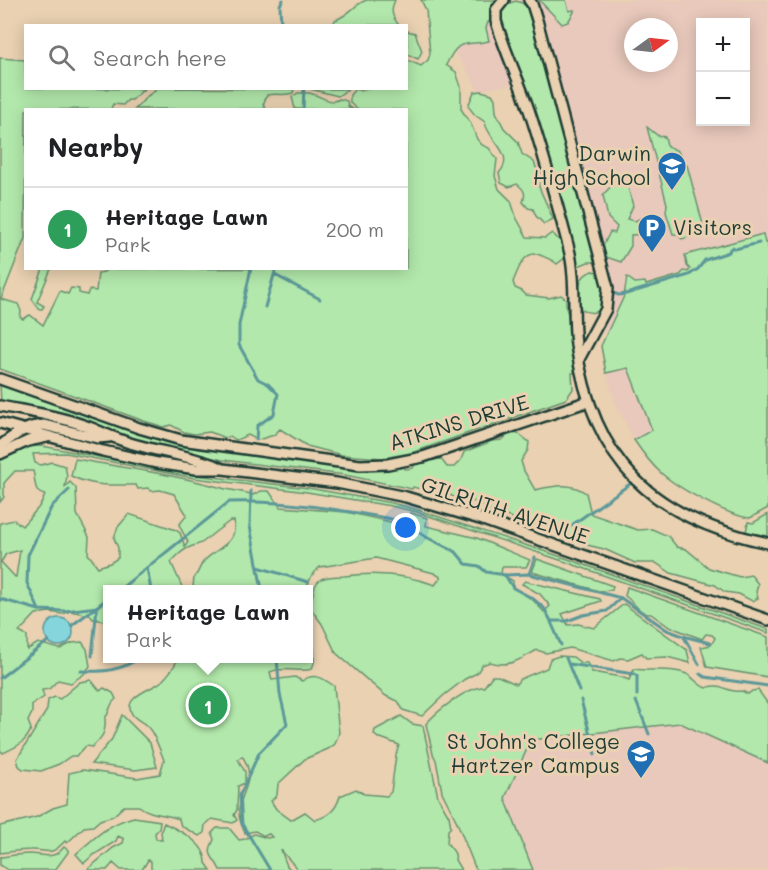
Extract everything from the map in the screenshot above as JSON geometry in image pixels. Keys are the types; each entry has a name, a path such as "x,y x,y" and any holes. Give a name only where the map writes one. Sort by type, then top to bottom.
{"street":[{"path":"504,0 496,10 496,21 528,110 569,248 574,278 576,343 583,381 600,428 620,461 637,482 666,506 723,533 768,543"},
{"path":"529,0 537,20 608,288 606,309 579,359"},
{"name":"ATKINS DRIVE","path":"0,379 172,438 200,444 360,465 388,464 423,457 589,401"},
{"name":"GILRUTH AVENUE","path":"0,406 45,415 93,429 109,437 156,451 207,462 223,469"},
{"name":"GILRUTH AVENUE","path":"0,423 157,463 354,485 428,503 768,620"},
{"path":"0,446 23,429 44,425 98,438 109,437"},
{"path":"0,454 28,441 49,437"}],"shaded area":[{"name":"Darwin High School","path":"424,0 768,0 768,508 750,518 713,505 662,474 646,458 634,440 616,404 606,373 603,290 547,77 479,91"},
{"name":"St John's College Hartzer Campus","path":"680,723 768,763 768,870 533,870 505,798 531,740"}],"green space":[{"path":"367,0 395,0 392,14 398,24 333,24 335,20"},
{"path":"421,0 499,0 493,20 488,22 486,28 489,41 459,46 446,65 456,72 461,87 461,109 477,139 489,148 497,159 495,176 499,189 511,201 516,217 527,237 545,238 552,233 560,241 566,257 557,264 540,255 530,255 522,262 513,282 515,288 526,295 549,298 561,295 566,299 577,372 572,373 573,389 566,399 411,453 382,458 342,455 307,446 280,429 274,435 258,440 248,435 236,440 230,436 225,438 210,432 194,434 184,432 171,425 164,427 144,421 0,369 0,58 24,60 24,90 143,90 132,100 128,100 123,105 113,104 111,108 24,108 24,241 1,299 18,304 21,311 20,317 23,319 30,315 43,325 60,291 68,294 71,288 79,289 79,293 87,295 89,290 96,291 98,273 106,270 408,270 408,108 356,108 350,103 350,95 354,90 408,90 408,60 421,66 428,60 430,54 426,10"},
{"path":"539,0 566,0 569,11 574,10 574,12 568,22 562,24"},
{"path":"516,1 530,10 597,262 588,262 576,267 499,22 503,8"},
{"path":"408,31 415,33 422,51 418,59 408,54"},
{"path":"294,90 290,94 267,95 263,105 265,108 136,108 155,91"},
{"path":"314,90 347,90 338,96"},
{"path":"474,92 492,94 495,99 496,112 504,128 518,142 522,154 534,162 539,175 539,187 553,219 544,224 533,209 528,208 523,202 524,192 520,186 517,184 509,187 501,183 499,173 504,166 503,153 485,122 468,106"},
{"path":"298,93 309,93 332,101 340,99 347,101 351,108 295,108 292,97"},
{"path":"647,127 657,135 665,137 667,146 678,151 683,163 687,165 705,232 682,239 673,234"},
{"path":"613,184 628,187 633,206 627,219 635,221 641,218 649,227 655,228 658,232 656,238 648,240 644,234 631,235 631,246 621,262 606,257 602,248 610,232 615,233 617,227 608,218 603,195"},
{"path":"763,234 765,243 768,243 768,508 750,518 717,507 691,493 661,473 650,461 634,440 652,430 628,368 606,373 601,346 624,296 627,277 635,283 645,282 646,285 680,275 690,269 687,266 685,255"},
{"path":"43,270 51,270 37,302 44,306 42,309 39,309 32,299"},
{"path":"593,271 600,273 604,297 600,311 593,312 580,308 579,286 583,277"},
{"path":"0,383 172,443 331,466 383,470 404,467 405,469 413,468 416,462 441,459 447,467 454,467 461,460 464,452 518,433 529,442 528,450 521,461 535,490 562,486 574,487 586,493 591,514 638,530 652,529 668,536 677,547 686,549 709,568 740,577 751,575 758,584 756,592 758,598 752,601 739,594 725,592 715,585 671,573 656,563 635,563 604,549 587,545 578,539 569,538 553,529 495,513 477,501 464,503 431,484 421,489 413,487 412,489 345,475 223,460 171,449 1,403"},
{"path":"42,446 194,475 308,488 392,503 565,558 768,629 768,633 417,512 307,492 194,478 66,453 33,454 35,463 41,465 52,462 65,466 67,476 65,487 70,482 76,488 77,514 89,537 88,554 98,567 118,558 118,548 114,538 118,527 129,514 176,530 180,533 185,547 188,542 179,525 187,515 174,494 160,490 151,491 148,488 138,489 136,485 95,484 71,476 75,459 167,475 253,495 261,491 269,491 280,507 346,512 404,525 409,522 411,513 427,518 426,526 477,538 530,560 526,567 502,567 501,574 513,581 513,587 533,600 544,612 550,606 540,594 522,584 525,581 600,599 601,601 562,614 568,625 578,624 594,628 624,604 687,650 690,663 667,657 646,658 642,653 628,659 620,658 614,661 570,648 546,653 537,650 509,663 490,662 482,665 477,673 443,696 422,716 403,710 398,701 386,696 336,653 322,624 313,612 313,593 321,579 330,577 390,575 413,578 435,585 441,577 434,573 376,558 320,567 312,575 308,585 193,585 194,577 202,563 233,535 234,521 230,521 201,543 184,550 171,562 181,585 103,585 103,621 93,619 90,615 70,611 63,614 49,612 36,614 19,632 27,636 27,650 38,643 60,649 72,643 82,642 87,649 90,666 84,674 71,683 58,680 49,689 42,690 44,697 32,705 32,713 28,721 31,729 29,734 20,744 3,753 0,750 0,523 14,520 22,526 38,508 45,495 38,492 33,471 15,471 4,483 4,497 0,502 0,458 24,447","holes":["20,550 15,577 1,562 6,554"]},
{"path":"768,514 768,536 746,532 748,522 753,523"},
{"path":"537,559 613,586 612,590 599,591 532,572"},
{"path":"627,587 768,637 768,677 707,667 701,647 711,645 715,638 712,635 706,634 702,639 668,626 651,614 637,608 625,596"},
{"path":"313,646 314,660 312,669 275,670 270,672 272,680 295,677 302,681 314,677 334,686 339,733 335,744 305,759 278,784 277,795 271,801 276,809 291,820 305,812 315,820 331,812 340,796 356,789 364,794 387,796 391,792 399,745 378,738 374,734 375,730 401,716 412,724 423,726 438,797 449,816 451,827 448,830 447,843 461,870 298,870 281,850 291,870 220,870 210,853 214,840 212,833 217,828 229,828 239,840 254,834 267,838 272,837 269,834 264,836 255,831 245,833 242,825 239,810 247,783 248,770 242,756 238,759 245,772 245,783 238,786 237,810 234,815 237,820 233,823 212,819 205,825 204,833 199,836 181,826 179,819 153,813 139,806 124,806 113,816 100,820 93,826 84,827 67,843 65,841 52,851 26,850 0,853 0,826 37,817 53,808 67,804 69,773 83,770 137,778 160,774 164,760 157,743 148,727 132,715 130,706 135,697 158,684 176,663 313,663"},
{"path":"559,656 573,657 581,663 587,663 592,672 629,680 634,669 667,670 687,674 706,688 716,686 748,694 758,690 768,704 768,763 680,723 531,740 505,798 533,870 476,870 442,792 426,724 461,695 484,687 492,676 498,676 516,684 520,679 547,668 550,659"},
{"path":"91,680 100,691 104,688 113,693 116,699 105,718 104,731 99,740 92,747 86,746 76,756 71,756 41,771 23,769 19,766 17,759 47,710 48,700 55,697 60,699 80,682"},
{"path":"122,715 150,743 157,767 135,770 91,764 112,739"},
{"path":"134,817 160,821 159,829 155,833 156,839 162,840 161,831 164,823 191,838 202,849 206,863 211,870 151,870 151,861 148,860 142,870 121,870 113,863 107,870 87,870 113,848 123,843 124,839 118,836 116,841 84,863 76,854 109,827"},
{"path":"64,847 69,851 55,870 8,870 0,865 0,857 26,854 48,856 56,854"}],"water":[{"path":"59,618 69,622 73,632 69,642 59,646 49,642 45,632 49,622"}],"waterway":[{"path":"281,24 280,5 283,0"},
{"path":"303,108 304,90"},
{"path":"613,293 626,294 689,275 705,260 729,252 733,247 735,249 759,243"},
{"path":"251,270 239,325 239,345 258,379 268,384 278,394 274,414 257,426 256,440"},
{"path":"265,307 275,270"},
{"path":"275,275 320,299"},
{"path":"562,532 630,484"},
{"path":"39,610 27,583 28,555 52,506 69,490"},
{"path":"251,491 250,526 261,585"},
{"path":"125,585 229,502 295,504 403,521 406,516"},
{"path":"403,521 426,537 456,552 466,564 479,566 486,572 505,575 529,574 621,598 667,630 710,643"},
{"path":"529,574 535,557"},
{"path":"258,567 308,582"},
{"path":"147,568 150,585"},
{"path":"505,575 513,588 532,598 544,608 551,621 567,621 583,615 607,611 621,598"},
{"path":"0,599 39,610 65,611 97,607 92,656"},
{"path":"71,626 103,602"},
{"path":"551,622 561,645"},
{"path":"684,637 699,664"},
{"path":"0,678 48,641"},
{"path":"566,658 579,691"},
{"path":"81,671 111,670 130,663"},
{"path":"270,870 242,824 240,795 259,753 287,724 280,694 277,663"},
{"path":"569,664 634,674 637,676 637,695"},
{"path":"700,674 705,677 768,686"},
{"path":"581,700 595,754"},
{"path":"636,701 649,734"}],"place":[{"name":"Darwin High School","path":"672,192"},
{"name":"Visitors","path":"652,254"},
{"name":"Heritage Lawn","path":"208,705"},
{"name":"St John's College Hartzer Campus","path":"641,780"}]}
